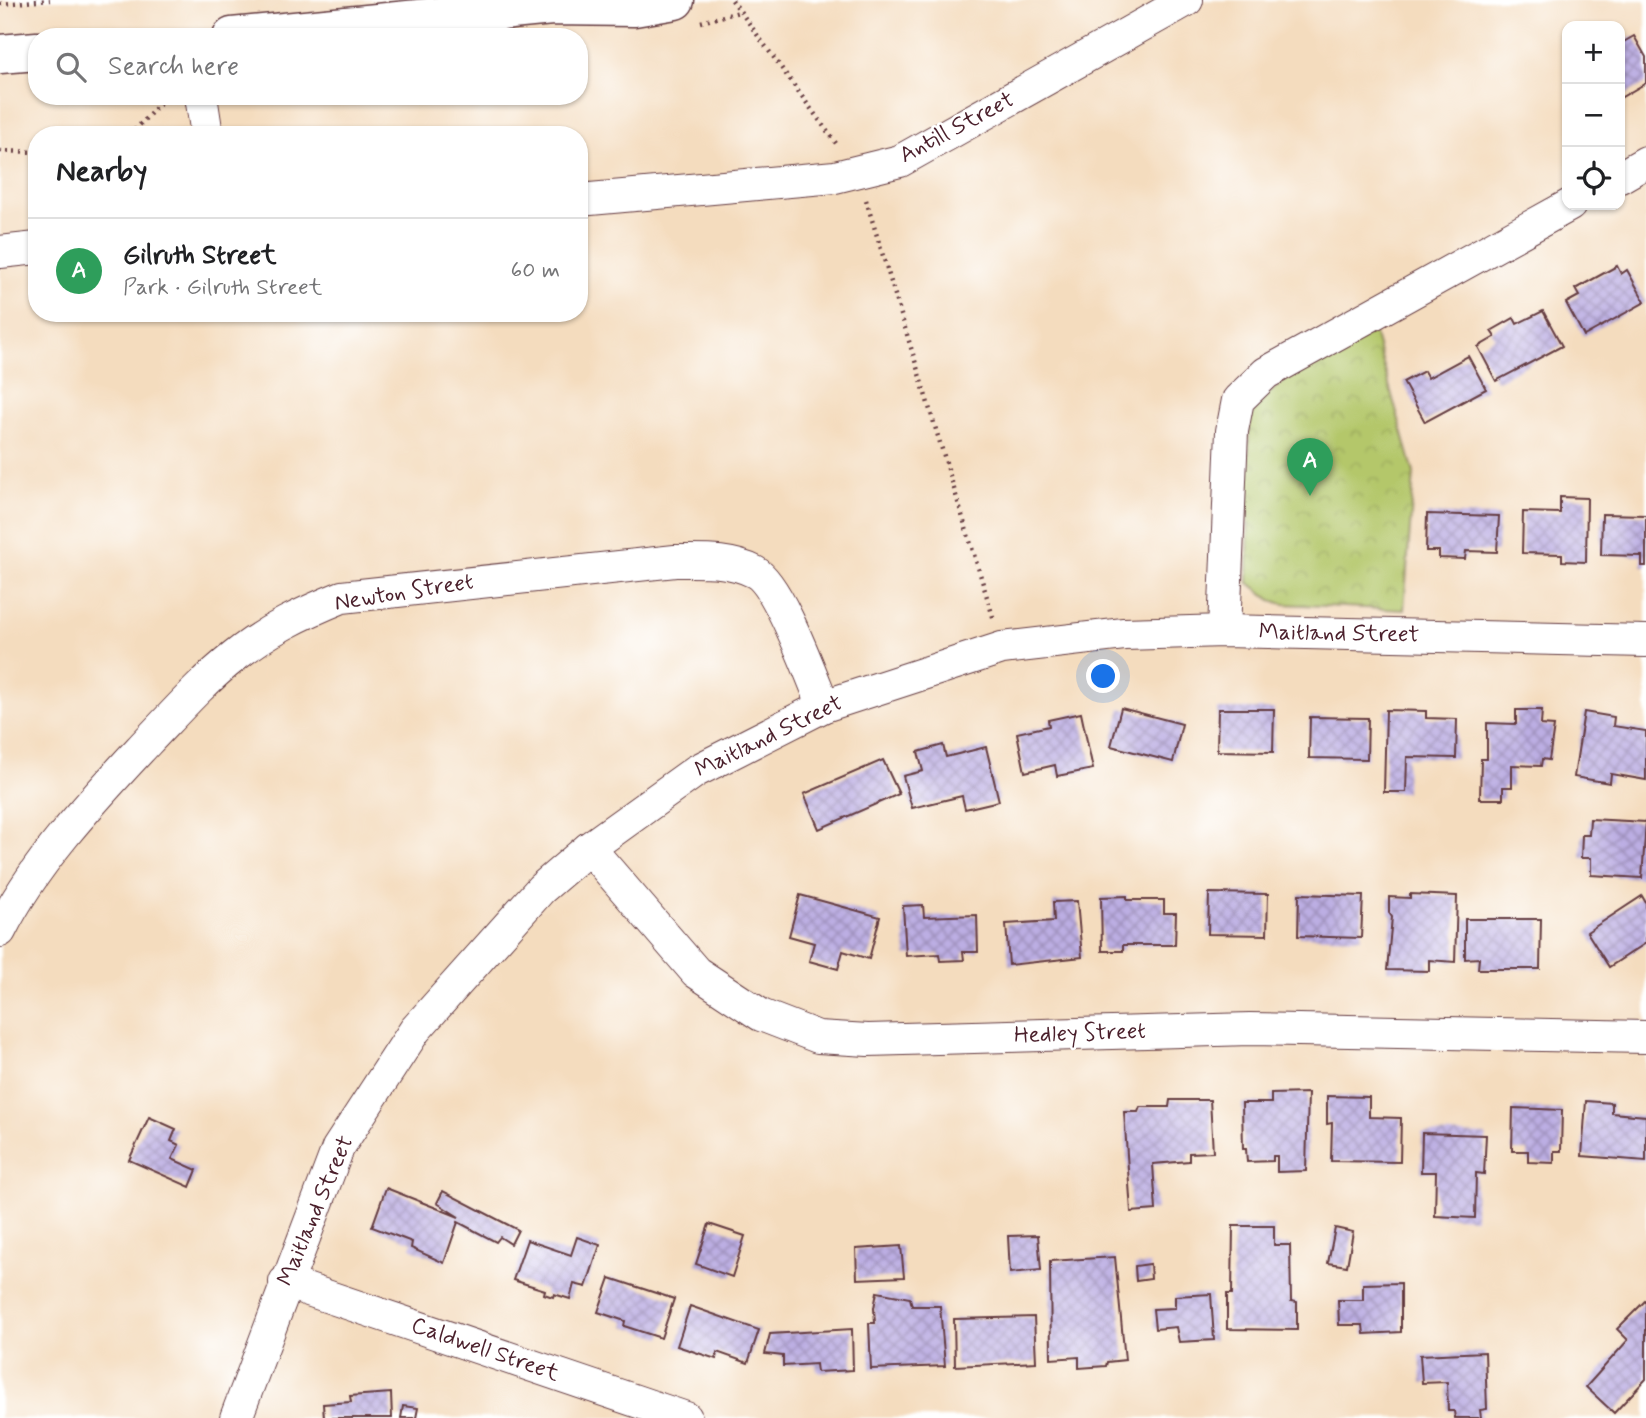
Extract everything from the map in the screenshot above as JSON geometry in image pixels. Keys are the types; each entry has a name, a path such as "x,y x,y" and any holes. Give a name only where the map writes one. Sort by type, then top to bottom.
{"main road":[{"path":"320,28 564,3 634,7 675,0"},
{"path":"0,54 28,52"}],"street":[{"name":"Antill Street","path":"588,199 835,177 900,160 1187,0"},
{"path":"202,105 206,126"},
{"path":"1625,174 1646,162"},
{"path":"1224,631 1232,431 1238,400 1266,373 1562,209"},
{"path":"0,252 28,249"},
{"name":"Newton Street","path":"0,931 12,906 92,802 190,697 235,656 293,617 342,597 675,561 719,561 757,573 780,604 824,706"},
{"name":"Maitland Street","path":"236,1418 285,1282 338,1148 415,1030 541,889 589,848 696,771 824,706 1002,649 1124,634 1224,631 1646,641"},
{"name":"Hedley Street","path":"589,848 695,972 761,1015 818,1037 868,1040 1250,1029 1646,1037"},
{"name":"Caldwell Street","path":"285,1282 685,1418"}],"path":[{"path":"0,4 50,0"},
{"path":"732,0 858,172 997,628"},
{"path":"139,126 158,105"},
{"path":"0,151 28,152"}],"green space":[{"path":"1374,332 1414,473 1404,610 1283,604 1271,600 1248,582 1249,420 1259,404 1287,379"}],"building":[{"path":"1634,36 1646,57 1646,83 1625,95 1625,84 1625,41"},
{"path":"1617,266 1621,274 1627,270 1645,302 1584,336 1566,303 1579,296 1575,289"},
{"path":"1543,311 1562,346 1496,381 1478,347 1495,337 1491,331 1514,318 1517,324"},
{"path":"1468,356 1486,389 1425,422 1403,382 1424,371 1428,378"},
{"path":"1560,497 1587,498 1586,562 1562,561 1562,554 1522,553 1523,512 1560,513"},
{"path":"1427,514 1499,516 1497,552 1466,551 1465,559 1439,558 1439,551 1426,551"},
{"path":"1602,514 1646,515 1646,566 1642,566 1642,556 1601,555"},
{"path":"1121,708 1182,724 1173,762 1111,746"},
{"path":"1218,709 1274,709 1273,752 1217,751"},
{"path":"1386,710 1426,711 1426,718 1457,719 1456,758 1407,757 1406,792 1384,792"},
{"path":"1516,710 1542,710 1541,725 1554,726 1549,760 1542,759 1541,766 1512,765 1512,787 1503,787 1503,799 1480,799 1481,759 1487,759 1487,723 1516,724"},
{"path":"1584,712 1614,717 1613,726 1646,731 1646,780 1611,774 1610,783 1574,777"},
{"path":"1081,713 1093,769 1057,776 1055,765 1025,772 1017,733 1049,726 1048,720"},
{"path":"1310,717 1368,718 1367,759 1309,758"},
{"path":"943,745 946,757 986,747 999,801 965,809 962,796 912,808 903,776 923,771 918,752"},
{"path":"883,760 899,794 819,829 804,794"},
{"path":"1590,819 1646,822 1642,878 1591,875 1591,858 1581,858 1582,835 1589,835"},
{"path":"1209,893 1268,894 1267,935 1208,934"},
{"path":"1299,894 1363,896 1361,938 1298,936"},
{"path":"1410,894 1457,896 1455,962 1429,960 1429,971 1387,970 1392,917 1389,913 1389,897 1410,898"},
{"path":"800,895 880,917 869,959 843,951 838,969 809,961 814,943 789,936"},
{"path":"1127,896 1127,900 1164,900 1164,913 1176,913 1175,945 1123,945 1123,951 1102,951 1101,897"},
{"path":"1642,896 1646,903 1646,943 1609,967 1587,932"},
{"path":"1077,901 1082,957 1009,965 1006,924 1054,921 1053,902"},
{"path":"923,905 924,917 977,915 978,952 963,952 964,960 940,961 939,954 906,956 903,906"},
{"path":"1465,919 1541,919 1540,969 1478,969 1479,958 1465,959"},
{"path":"1308,1093 1306,1171 1277,1172 1277,1156 1273,1156 1273,1161 1247,1162 1246,1149 1243,1149 1242,1103 1271,1103 1271,1094"},
{"path":"1327,1096 1369,1097 1369,1117 1401,1118 1400,1162 1331,1161 1332,1123 1327,1124"},
{"path":"1170,1100 1210,1100 1213,1152 1189,1153 1189,1161 1153,1164 1156,1210 1131,1212 1124,1112 1138,1112 1140,1107 1169,1107"},
{"path":"1586,1101 1612,1103 1612,1113 1646,1116 1646,1161 1582,1156"},
{"path":"1513,1108 1562,1110 1561,1151 1554,1151 1554,1163 1528,1162 1528,1151 1512,1151"},
{"path":"149,1117 176,1129 171,1141 179,1145 172,1159 197,1170 190,1187 129,1160"},
{"path":"1422,1133 1486,1135 1484,1174 1476,1173 1475,1218 1435,1216 1436,1172 1421,1172"},
{"path":"386,1188 459,1217 437,1203 443,1191 518,1230 511,1244 500,1237 496,1242 458,1222 444,1263 411,1248 412,1242 372,1227"},
{"path":"709,1224 745,1236 732,1277 696,1264"},
{"path":"1233,1226 1274,1226 1274,1245 1290,1245 1291,1301 1297,1302 1297,1330 1227,1329 1227,1294 1232,1294"},
{"path":"1335,1228 1353,1232 1347,1266 1328,1263"},
{"path":"1038,1235 1041,1270 1010,1273 1008,1236"},
{"path":"577,1237 600,1245 586,1287 574,1284 570,1299 544,1294 545,1290 513,1280 527,1240 571,1255"},
{"path":"901,1246 904,1277 857,1279 856,1249"},
{"path":"1115,1257 1125,1360 1107,1362 1106,1366 1079,1368 1079,1357 1051,1359 1050,1261"},
{"path":"1150,1264 1151,1279 1136,1281 1135,1266"},
{"path":"610,1278 674,1299 661,1338 624,1326 625,1321 598,1312"},
{"path":"1401,1283 1401,1332 1364,1334 1363,1325 1339,1325 1338,1300 1363,1300 1363,1284"},
{"path":"877,1292 910,1298 912,1306 940,1306 945,1366 871,1369 869,1323 875,1323"},
{"path":"1211,1294 1214,1340 1179,1342 1176,1327 1155,1329 1153,1309 1175,1308 1175,1296"},
{"path":"1646,1300 1646,1379 1614,1413 1586,1387 1628,1340 1617,1329"},
{"path":"690,1306 759,1330 748,1363 717,1352 716,1359 677,1346"},
{"path":"1034,1317 1036,1362 955,1366 954,1319"},
{"path":"852,1329 853,1370 817,1372 816,1364 783,1366 783,1356 765,1354 770,1334"},
{"path":"1485,1352 1487,1409 1480,1410 1481,1418 1455,1418 1454,1411 1448,1411 1447,1382 1422,1383 1420,1355"},
{"path":"391,1393 392,1418 324,1418 323,1404 351,1402 350,1396"},
{"path":"403,1406 418,1408 416,1418 401,1418"}],"place":[{"name":"Gilruth Street","path":"1310,496"}]}
